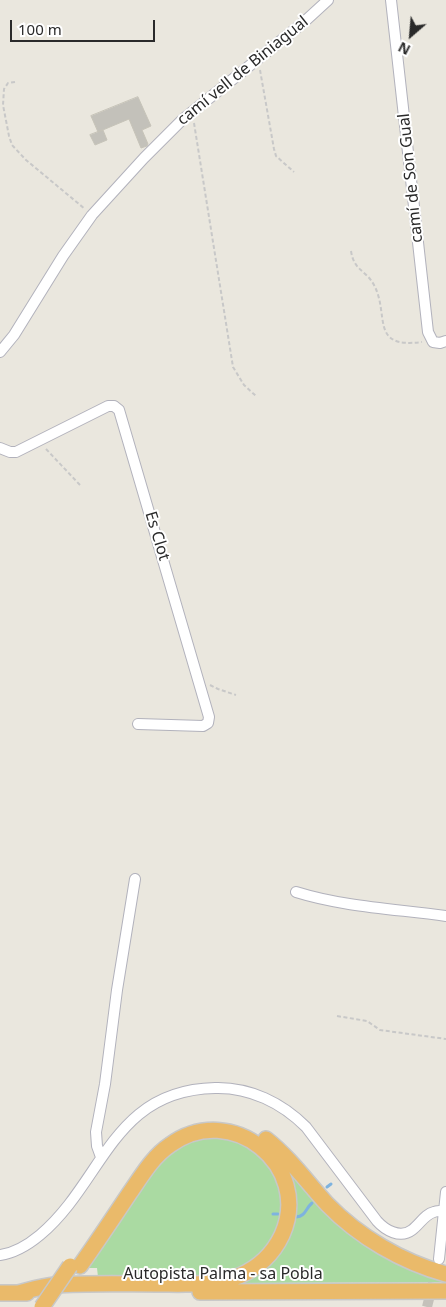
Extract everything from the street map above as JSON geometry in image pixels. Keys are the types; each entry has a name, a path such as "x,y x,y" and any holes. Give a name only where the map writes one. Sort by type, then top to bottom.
{"highway":[{"path":"52,1307 75,1266 140,1163 154,1147 176,1130 193,1124 211,1122 241,1126 263,1137 282,1153 329,1205 354,1228 377,1244 401,1257 446,1274"},
{"path":"18,1293 54,1285 205,1283 241,1275 265,1259 275,1247 283,1232 289,1206 284,1178 270,1156 259,1146 241,1136 225,1131 209,1130 181,1138 164,1150 152,1162 75,1266 42,1307"},
{"name":"Autopista Palma - sa Pobla","path":"0,1293 446,1291"}],"street":[{"name":"camí vell de Biniagual","path":"0,352 14,335 63,256 92,215 158,142 189,114 304,22 328,0"},
{"name":"camí de Son Gual","path":"391,0 428,332 431,338"},
{"path":"431,338 433,342 440,343 446,341"},
{"name":"Es Clot","path":"0,448 13,453 108,406 114,406 119,410 198,673 209,717 206,724 200,726 138,724"},
{"path":"101,1157 97,1146 96,1132 136,879"},
{"path":"296,892 315,898 446,916"},
{"path":"0,1255 23,1248 45,1231 75,1196 123,1128 134,1118 162,1100 198,1090 221,1088 255,1094 268,1099 298,1119 377,1221 388,1230 399,1234 408,1232 431,1213 445,1211"},
{"path":"439,1259 446,1192"}],"path":[{"path":"254,62 260,71 276,156 294,172"},
{"path":"15,82 8,83 3,94 12,145 26,160 92,215"},
{"path":"189,114 194,123 233,367 244,385 256,396"},
{"path":"351,251 355,265 372,281 375,287 380,300 383,327 388,336 401,342 419,342 431,338"},
{"path":"34,444 43,446 80,485"},
{"path":"198,673 212,686 236,695"},
{"path":"337,1016 367,1021 380,1030 446,1039"}],"green space":[{"path":"196,1137 230,1138 257,1153 269,1166 276,1181 280,1197 280,1214 276,1230 268,1245 256,1258 241,1267 212,1275 98,1277 97,1268 86,1268 162,1158"},
{"path":"282,1163 308,1192 446,1280 446,1282 239,1283 282,1248"}],"building":[{"path":"138,97 151,126 142,130 148,144 147,146 141,148 129,119 98,132 91,116"},
{"path":"103,130 107,140 95,145 90,135"}],"waterway":[{"path":"327,1187 331,1184"},
{"path":"296,1217 304,1214 312,1203"},
{"path":"273,1214 278,1214"}],"tunnel":[{"path":"427,1307 437,1267"}]}
